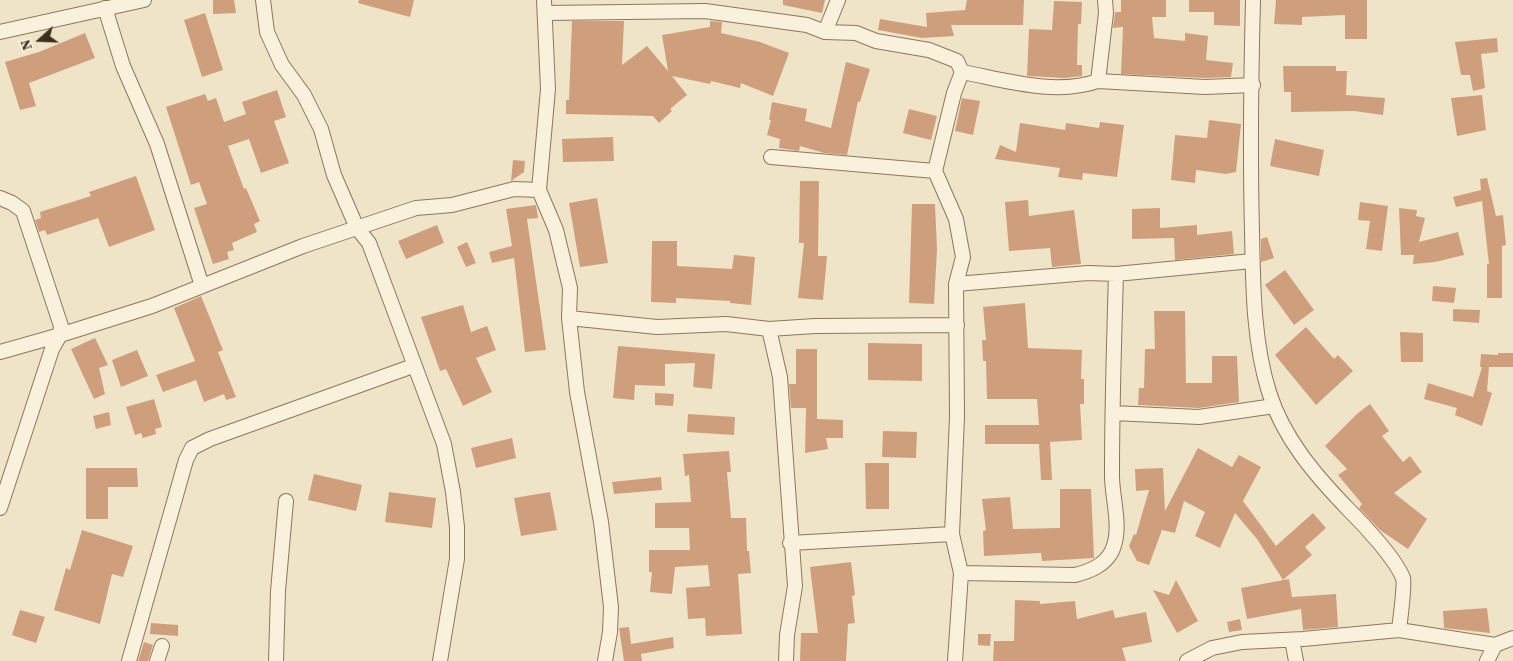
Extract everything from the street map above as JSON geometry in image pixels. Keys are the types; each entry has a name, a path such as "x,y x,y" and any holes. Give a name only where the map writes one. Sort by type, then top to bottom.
{"street":[{"path":"0,32 144,0"},
{"path":"263,0 267,32 282,65 304,95 321,129 334,175 357,228 369,243 413,366 444,444 457,527 457,559 440,661"},
{"path":"825,32 838,0"},
{"path":"1098,82 1106,14 1105,0"},
{"path":"1253,0 1252,260 1261,355 1274,406 1287,433 1323,483 1374,536 1403,578 1399,630"},
{"path":"605,661 610,632 608,577 601,522 577,392 569,318 570,288 556,230 539,190 548,89 545,7 705,11 806,25 825,32 856,33 876,41 930,50 957,61 962,72 954,93 935,171 956,219 963,257 956,284 957,417 952,534 961,573 955,661"},
{"path":"105,8 122,66 157,144 202,286"},
{"path":"962,72 1028,85 1081,87 1098,82 1205,87 1253,85"},
{"path":"771,156 935,171"},
{"path":"0,352 152,306 357,228 416,208 452,205 514,189 539,190"},
{"path":"0,198 12,203 22,211 61,326 60,335 52,349 0,508"},
{"path":"956,284 1088,273 1116,274 1252,260"},
{"path":"961,573 1075,575 1091,570 1102,563 1112,550 1117,528 1112,475 1116,274"},
{"path":"569,318 657,327 726,324 769,329 815,326 957,325"},
{"path":"769,329 780,377 790,543 795,586 787,635 786,661"},
{"path":"129,661 186,460 192,448 210,439 413,366"},
{"path":"1113,413 1199,417 1274,406"},
{"path":"276,661 278,591 286,501"},
{"path":"790,543 952,534"},
{"path":"1187,661 1212,648 1242,642 1292,640 1399,630 1495,645 1513,638"},
{"path":"1292,640 1296,661"},
{"path":"1487,661 1495,645"},
{"path":"157,661 162,646"}],"building":[{"path":"213,0 234,0 236,13 213,14"},
{"path":"359,0 414,0 410,17 358,3"},
{"path":"783,0 825,0 822,13 783,5"},
{"path":"967,0 1024,0 1023,25 951,25 954,36 922,38 878,30 880,19 927,27 926,13 965,10"},
{"path":"1121,0 1166,0 1166,17 1152,17 1154,38 1185,41 1185,33 1208,36 1206,60 1233,63 1231,77 1205,78 1121,74 1123,27 1113,28 1115,12 1121,12"},
{"path":"1189,0 1240,0 1240,26 1214,25 1214,12 1189,12"},
{"path":"1276,0 1367,0 1367,39 1345,39 1345,15 1302,17 1302,25 1274,24"},
{"path":"1054,1 1082,2 1081,24 1078,24 1077,65 1082,65 1082,76 1064,78 1027,76 1029,29 1052,30"},
{"path":"205,13 223,70 202,77 184,20"},
{"path":"572,21 624,21 622,65 647,46 668,71 662,35 710,27 710,21 722,22 721,33 760,42 789,53 773,96 741,83 740,88 711,81 710,84 672,76 687,95 670,109 672,111 659,123 653,116 566,114 566,100 569,100"},
{"path":"85,33 95,58 29,83 36,106 20,110 5,62 39,52"},
{"path":"1497,38 1498,52 1481,54 1485,88 1473,91 1470,75 1461,75 1455,42"},
{"path":"846,62 870,69 860,102 858,101 847,155 824,153 800,146 799,151 779,148 780,139 767,135 771,120 769,120 772,102 807,109 805,121 831,128"},
{"path":"1283,66 1336,66 1336,71 1347,71 1346,95 1385,98 1383,115 1354,111 1291,112 1291,92 1284,92"},
{"path":"277,90 286,117 274,121 289,163 261,173 249,139 228,146 244,189 246,188 260,221 254,224 257,232 232,243 234,250 227,252 229,259 213,264 194,208 207,204 199,182 191,185 166,107 205,94 208,101 216,98 224,122 246,114 242,102"},
{"path":"1482,95 1486,130 1457,136 1451,98"},
{"path":"962,98 980,101 973,135 955,131"},
{"path":"909,109 937,116 931,140 903,133"},
{"path":"1209,120 1241,124 1236,172 1226,174 1196,170 1195,183 1171,180 1175,135 1207,138"},
{"path":"1100,122 1124,125 1117,177 1083,173 1082,180 1058,177 1060,168 995,159 1000,145 1016,152 1020,123 1065,130 1066,123 1099,128"},
{"path":"613,137 614,161 563,162 562,139"},
{"path":"1275,139 1324,150 1319,176 1270,166"},
{"path":"513,160 525,161 524,172 511,181"},
{"path":"136,176 155,230 109,247 98,218 47,235 45,230 39,232 35,220 41,218 40,212 91,196 89,192"},
{"path":"1487,178 1496,216 1503,215 1506,245 1502,246 1502,298 1487,298 1487,264 1489,264 1482,201 1456,207 1453,197 1481,190 1480,179"},
{"path":"800,181 819,181 818,256 827,256 823,300 798,298 804,243 799,243"},
{"path":"597,198 608,263 580,267 569,203"},
{"path":"1028,200 1029,216 1074,210 1081,264 1052,267 1050,248 1009,251 1005,202"},
{"path":"1360,202 1388,206 1382,251 1366,249 1370,221 1358,220"},
{"path":"912,204 935,204 937,250 934,304 909,303"},
{"path":"536,205 538,218 527,219 546,350 525,352 514,258 492,263 489,252 512,246 506,209"},
{"path":"1160,208 1160,228 1197,225 1197,235 1232,231 1234,254 1175,260 1174,238 1132,239 1132,209"},
{"path":"1399,208 1417,210 1416,216 1425,218 1419,242 1458,232 1464,255 1435,262 1413,264 1414,255 1401,255"},
{"path":"437,225 444,243 406,259 398,241"},
{"path":"1267,237 1274,258 1261,262 1261,239"},
{"path":"652,241 677,241 677,266 732,269 734,255 755,257 751,305 730,303 730,301 676,298 676,303 651,302"},
{"path":"467,242 476,263 466,267 457,247"},
{"path":"1285,270 1314,310 1294,325 1265,285"},
{"path":"1433,286 1456,288 1454,303 1432,301"},
{"path":"201,296 223,350 218,352 236,397 226,400 224,394 204,402 196,380 163,392 156,375 195,361 174,308"},
{"path":"1025,303 1028,348 1082,350 1081,379 1084,379 1084,404 1080,404 1082,440 1050,442 1052,480 1041,480 1039,444 985,444 985,425 1039,425 1037,399 987,399 986,361 983,361 982,340 986,340 983,307"},
{"path":"463,305 471,332 487,326 496,350 476,358 492,392 463,406 446,369 440,371 421,317"},
{"path":"1453,309 1480,310 1479,323 1453,321"},
{"path":"1154,311 1185,311 1186,383 1212,383 1212,356 1237,356 1239,402 1199,408 1138,405 1139,388 1144,388 1145,349 1155,349"},
{"path":"1306,327 1334,359 1338,355 1353,371 1316,405 1275,355"},
{"path":"1400,332 1423,333 1423,362 1401,362"},
{"path":"95,338 108,365 99,368 105,394 94,399 71,349"},
{"path":"868,343 922,344 922,381 868,380"},
{"path":"618,346 715,354 712,389 693,387 695,363 665,364 665,386 635,385 634,400 613,398"},
{"path":"796,349 817,349 817,419 843,420 843,438 826,438 828,449 805,453 806,408 791,408 789,384 796,384"},
{"path":"137,350 148,376 121,387 112,360"},
{"path":"1498,353 1513,353 1513,367 1489,367 1487,391 1492,393 1482,426 1455,415 1457,408 1424,399 1428,383 1473,397 1482,367 1480,367 1481,354 1498,355"},
{"path":"655,393 674,394 673,406 655,405"},
{"path":"154,399 162,427 155,429 156,434 143,438 141,433 135,435 126,407"},
{"path":"1370,404 1389,431 1382,436 1403,462 1410,456 1422,472 1394,493 1427,519 1408,549 1380,530 1359,508 1362,504 1338,475 1347,469 1325,446 1358,413"},
{"path":"109,412 111,425 96,429 93,416"},
{"path":"688,414 735,417 734,435 687,432"},
{"path":"883,431 917,432 916,458 882,457"},
{"path":"512,438 516,458 476,468 471,448"},
{"path":"1198,448 1232,467 1239,455 1261,467 1243,501 1276,546 1313,513 1326,528 1305,547 1312,555 1283,580 1257,539 1235,513 1220,548 1195,536 1205,512 1184,501 1175,533 1162,530 1149,565 1137,561 1129,546 1134,534 1136,535 1149,490 1136,491 1135,469 1163,468 1165,511"},
{"path":"729,451 731,472 727,472 731,518 746,518 747,551 749,551 751,573 738,574 742,634 706,636 705,618 688,619 686,588 710,586 708,565 675,567 672,594 650,592 652,572 649,572 649,550 690,550 689,528 655,528 655,503 691,502 689,475 685,476 683,454"},
{"path":"865,463 889,463 889,509 866,509"},
{"path":"86,468 137,468 138,487 108,487 108,519 86,519"},
{"path":"314,474 362,485 356,511 308,500"},
{"path":"661,477 662,490 614,494 612,482"},
{"path":"1060,489 1091,489 1094,558 1042,561 1041,553 984,556 983,531 986,530 982,499 1010,497 1013,529 1060,528"},
{"path":"389,492 436,498 432,528 385,522"},
{"path":"550,492 557,530 521,536 514,498"},
{"path":"82,530 133,546 123,577 112,574 100,624 54,610 66,568 70,570"},
{"path":"851,562 855,595 852,596 855,623 848,624 846,661 800,661 801,633 818,633 810,567"},
{"path":"1289,579 1292,597 1336,594 1338,627 1303,630 1301,609 1247,619 1241,588"},
{"path":"1176,580 1198,621 1177,633 1153,590 1169,595"},
{"path":"1015,600 1040,601 1040,604 1075,601 1077,619 1113,610 1115,618 1146,612 1152,642 1122,648 1126,661 993,661 994,641 1014,641"},
{"path":"1487,608 1490,633 1444,628 1443,611"},
{"path":"20,610 45,617 36,643 12,635"},
{"path":"1240,619 1242,630 1229,632 1227,622"},
{"path":"151,623 178,625 178,636 150,634"},
{"path":"629,627 631,644 673,637 674,648 641,654 642,661 624,661 619,628"},
{"path":"978,634 991,634 990,646 978,645"},
{"path":"144,642 153,645 148,661 138,661"}]}
